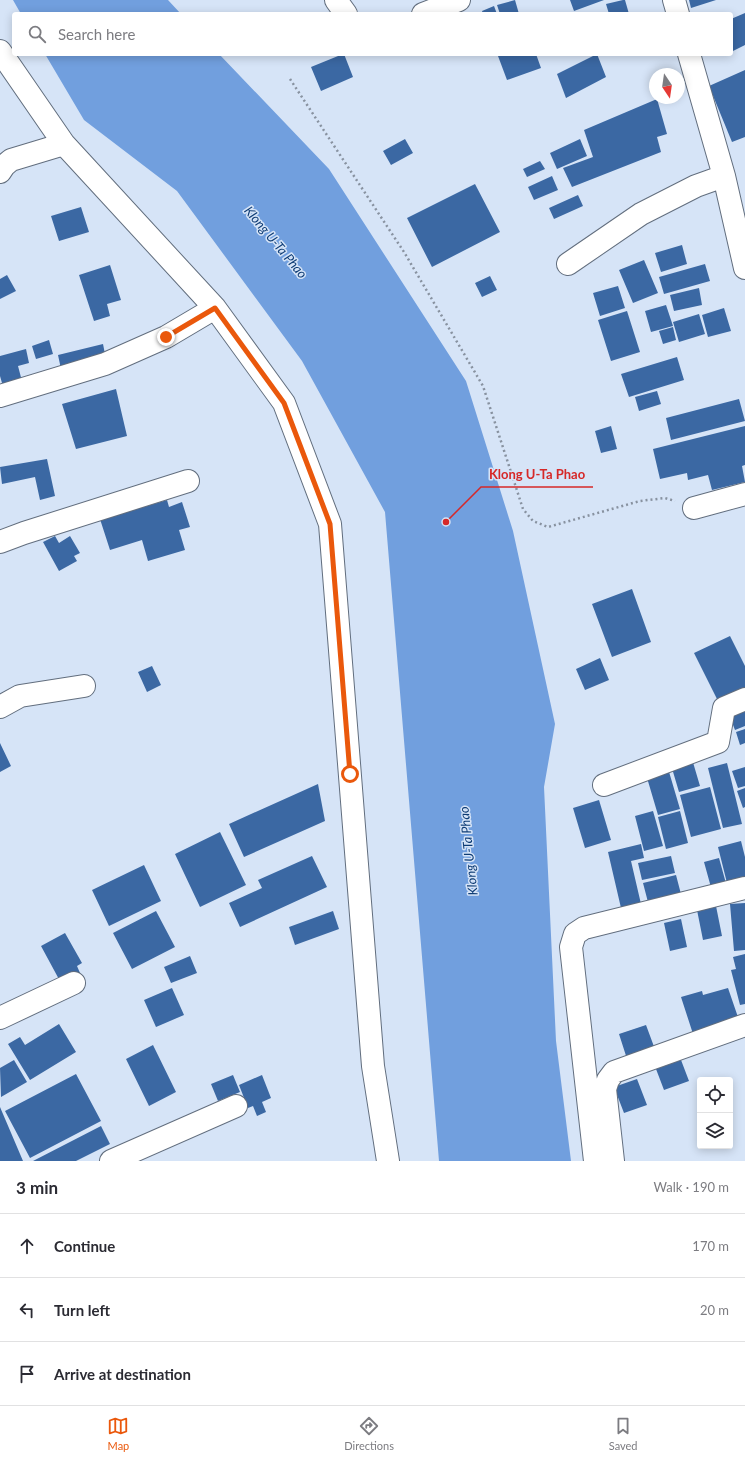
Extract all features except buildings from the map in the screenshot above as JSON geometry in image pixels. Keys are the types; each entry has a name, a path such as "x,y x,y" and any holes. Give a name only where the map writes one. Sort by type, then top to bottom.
{"street":[{"path":"336,0 345,12"},
{"path":"428,12 459,0"},
{"path":"674,0 677,12"},
{"path":"0,51 64,144 215,308 284,403 330,524 373,1066 388,1161"},
{"path":"690,56 741,234 745,268"},
{"path":"0,172 11,160 64,144"},
{"path":"568,264 641,214 696,186 724,176"},
{"path":"0,396 105,364 166,337 215,308"},
{"path":"0,542 188,481"},
{"path":"694,508 745,494"},
{"path":"0,707 20,696 84,686"},
{"path":"604,785 718,742 724,708 745,699"},
{"path":"595,1161 572,948 575,934 584,928 745,888"},
{"path":"0,1018 74,983"},
{"path":"613,1161 605,1089 608,1080 614,1072 745,1025"},
{"path":"111,1161 236,1106"}],"path":[{"path":"290,79 404,252 483,386 523,509 533,521 548,527 640,501 665,498 694,508"}],"water":[{"path":"13,0 168,0 179,12 20,12"},
{"path":"46,56 221,56 329,169 466,381 513,531 555,724 544,787 556,1041 571,1161 439,1161 385,512 302,361 177,191 84,120"}],"place":[{"name":"Klong U-Ta Phao","path":"446,522"}],"route":[{"path":"166,337 215,308 284,403 330,524 350,774"}]}
